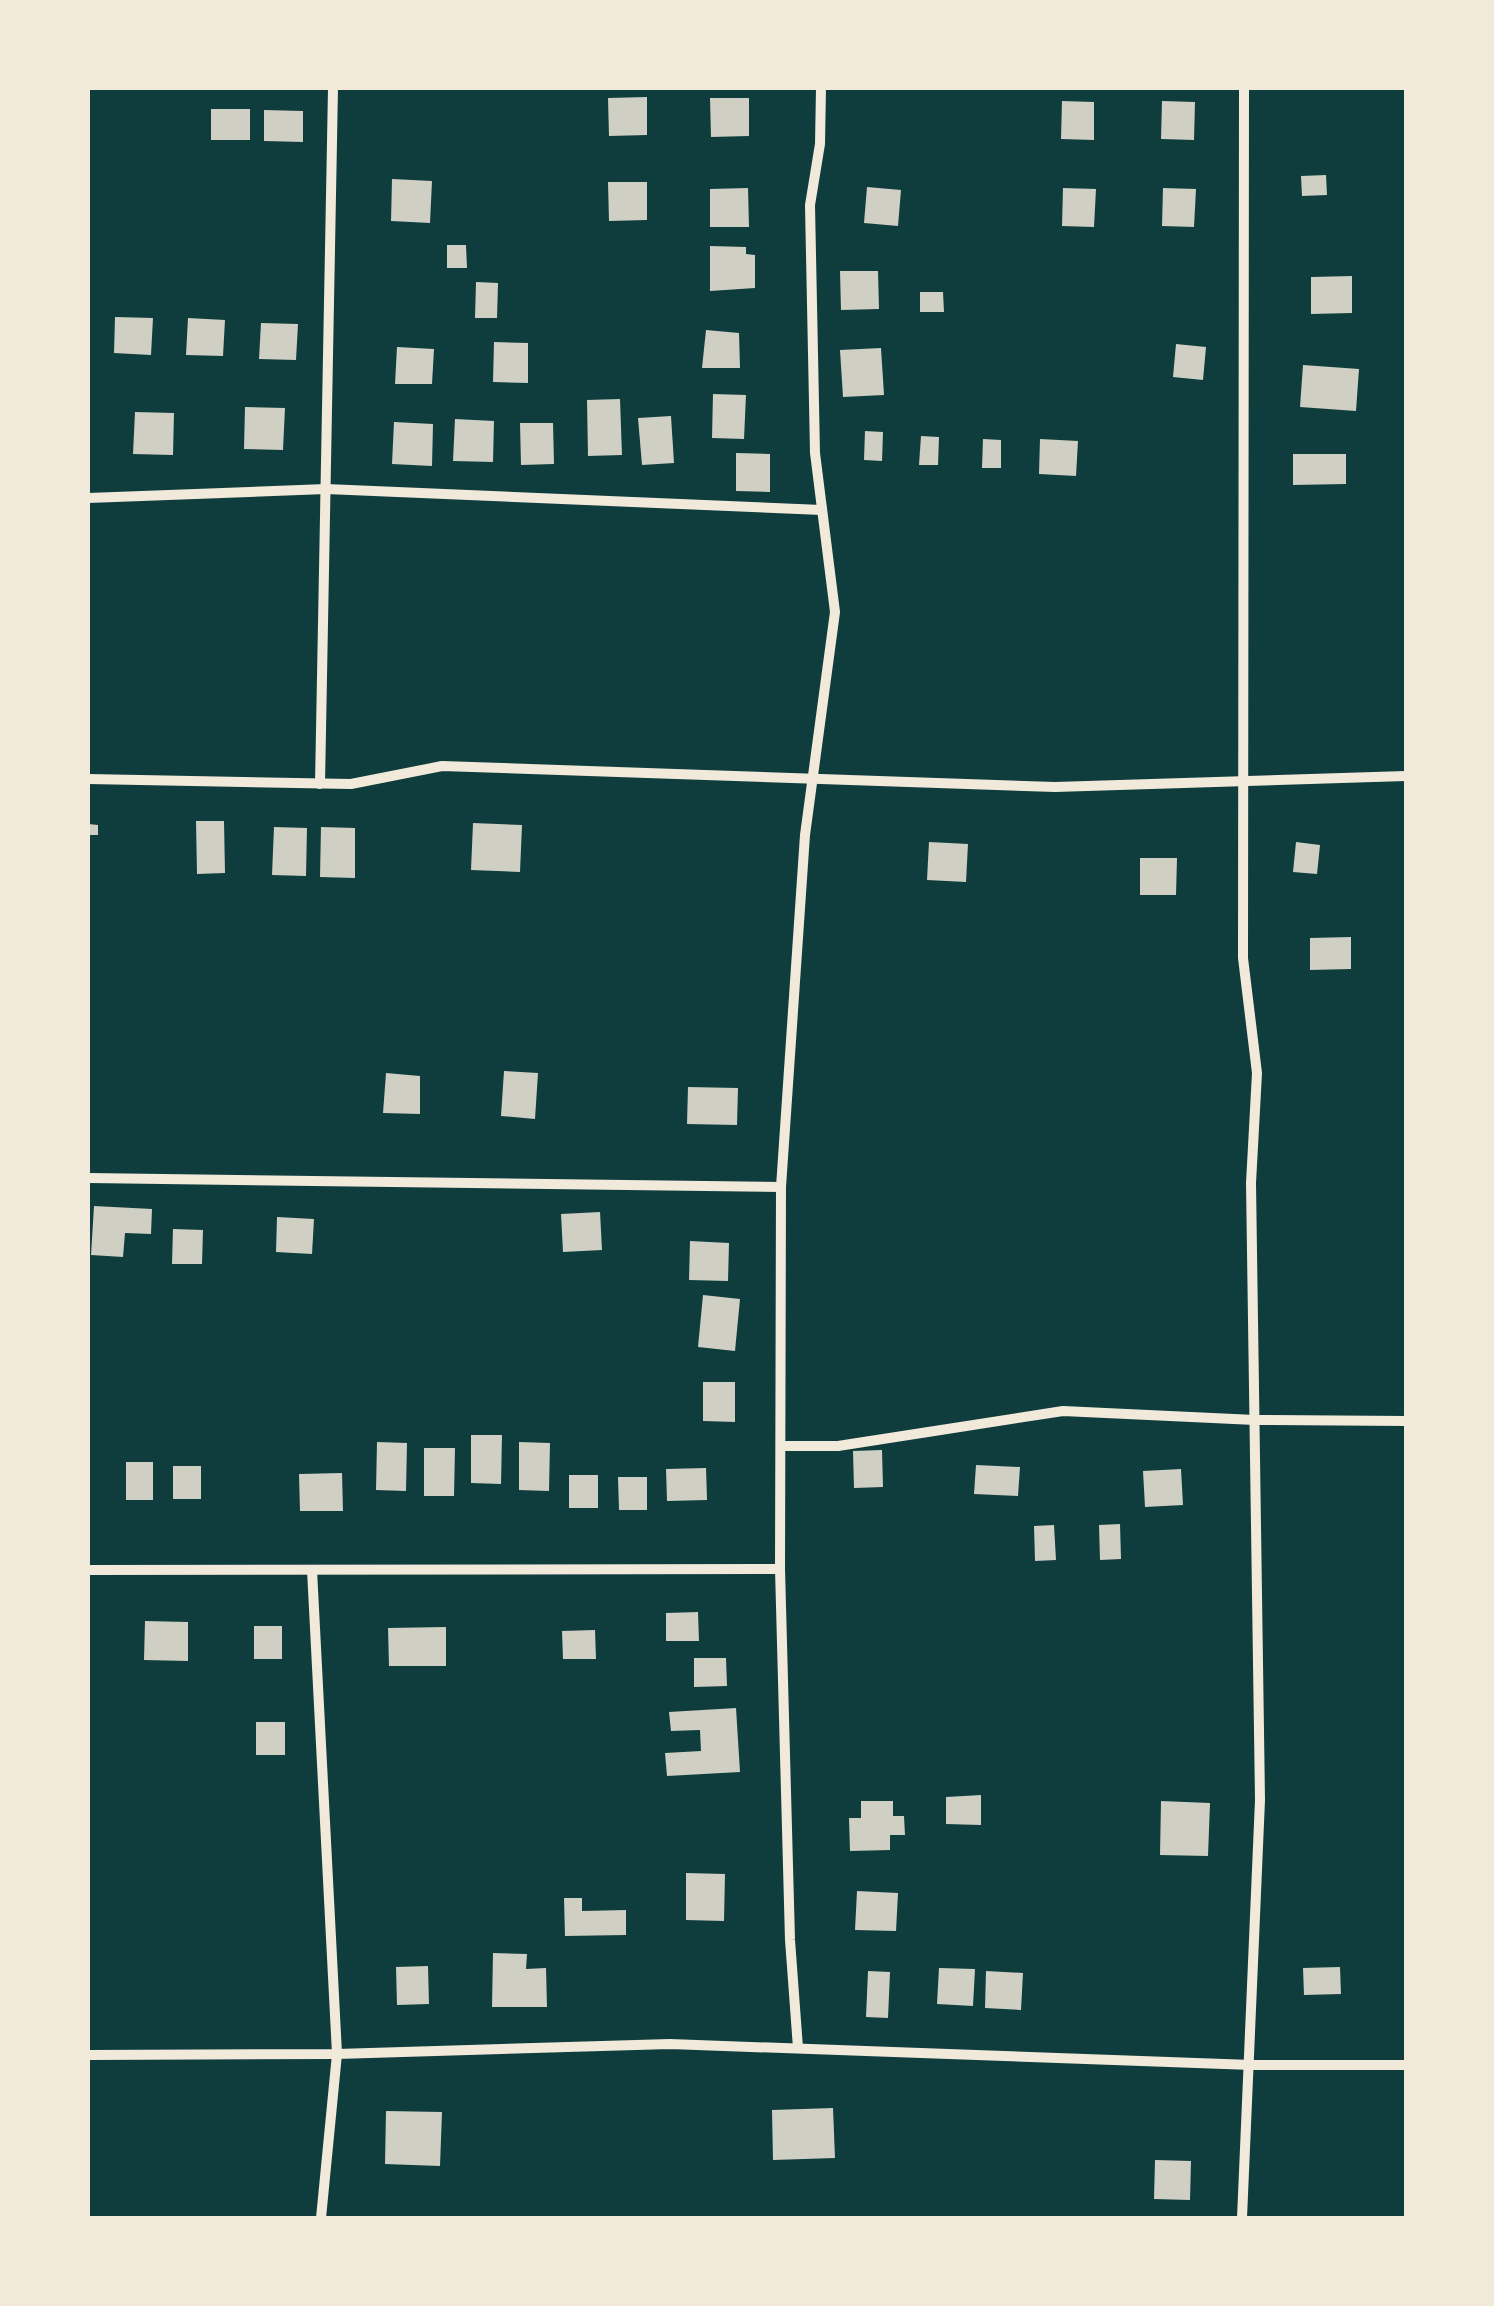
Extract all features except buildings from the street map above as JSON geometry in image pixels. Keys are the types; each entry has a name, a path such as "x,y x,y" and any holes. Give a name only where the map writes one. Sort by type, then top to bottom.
{"street":[{"path":"320,784 334,88"},
{"path":"798,2048 790,1940 780,1569 781,1187 812,778 835,612 815,453 810,205 820,144 821,88"},
{"path":"1242,2218 1244,2101 1252,2065 1260,1800 1251,1183 1257,1073 1243,958 1244,88"},
{"path":"88,498 326,489 822,510"},
{"path":"88,779 351,784 442,766 1055,786 1406,776"},
{"path":"88,1178 781,1187"},
{"path":"783,1446 874,1442 985,1420 1063,1411 1255,1420 1406,1420"},
{"path":"88,1570 780,1569"},
{"path":"312,1570 337,2054 321,2218"},
{"path":"88,2055 337,2054 670,2044 1252,2065 1406,2065"}]}
